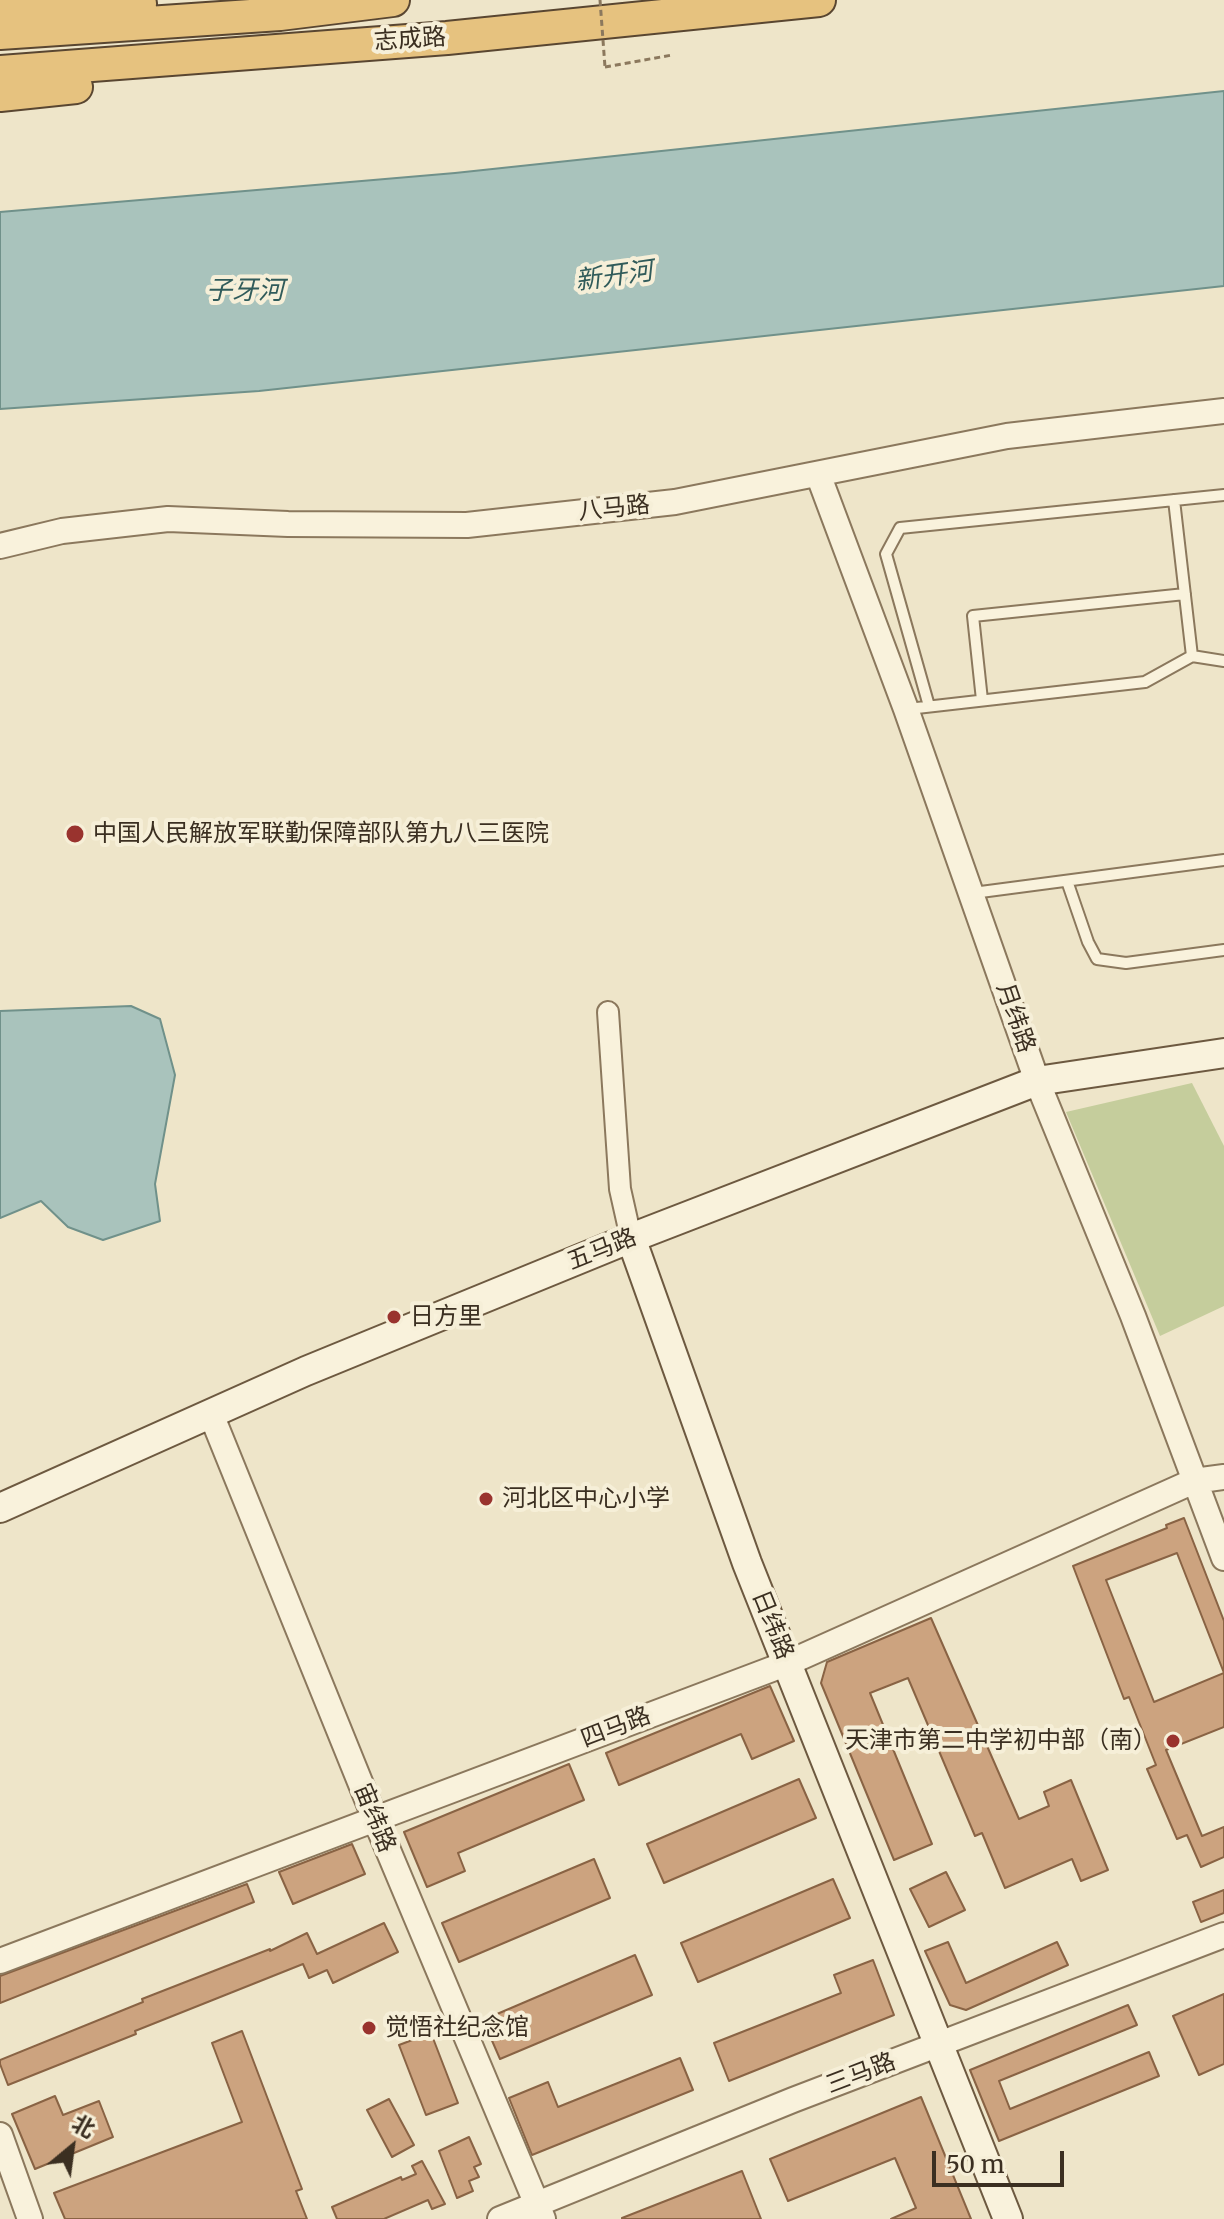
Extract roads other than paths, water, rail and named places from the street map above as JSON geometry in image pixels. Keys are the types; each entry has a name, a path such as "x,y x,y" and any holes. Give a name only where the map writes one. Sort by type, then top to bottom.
{"highway":[{"path":"0,9 215,0"},
{"name":"志成路","path":"0,33 280,14 393,0"},
{"name":"志成路","path":"0,72 447,38 819,0"},
{"path":"0,95 324,63 447,38"}],"main road":[{"name":"五马路","path":"0,1508 306,1371 631,1238 1037,1081 1224,1053"},
{"name":"日纬路","path":"631,1238 747,1563 1008,2219"}],"street":[{"name":"八马路","path":"0,546 62,531 168,519 288,524 467,525 675,502 1007,436 1224,411"},
{"name":"月纬路","path":"818,474 918,708 971,893 1037,1081 1133,1316 1224,1558"},
{"name":"日纬路","path":"608,1012 620,1189 631,1238"},
{"name":"宙纬路","path":"211,1414 375,1819 540,2211"},
{"name":"四马路","path":"0,1961 788,1663 1194,1481 1224,1477"},
{"name":"三马路","path":"500,2219 540,2211 793,2100 1224,1935"},
{"path":"0,2135 30,2219"}],"lane":[{"path":"1224,495 900,528 886,554 918,708 1145,682 1192,656 1224,661"},
{"path":"1174,500 1192,656"},
{"path":"982,700 973,616 1185,594"},
{"path":"971,893 1224,860"},
{"path":"1067,881 1097,959 1126,963 1224,950"}],"water":[{"name":"子牙河","path":"1224,91 1224,286 259,391 0,409 0,212 455,173"},
{"path":"131,1006 160,1019 175,1075 155,1184 160,1221 103,1240 68,1227 41,1201 0,1218 0,1011"}],"place":[{"name":"中国人民解放军联勤保障部队第九八三医院","path":"75,834"},
{"name":"日方里","path":"394,1317"},
{"name":"河北区中心小学","path":"486,1499"},
{"name":"天津市第二中学初中部（南）","path":"1173,1741"},
{"name":"觉悟社纪念馆","path":"369,2028"}],"water label":[{"name":"新开河","path":"614,277"}]}
